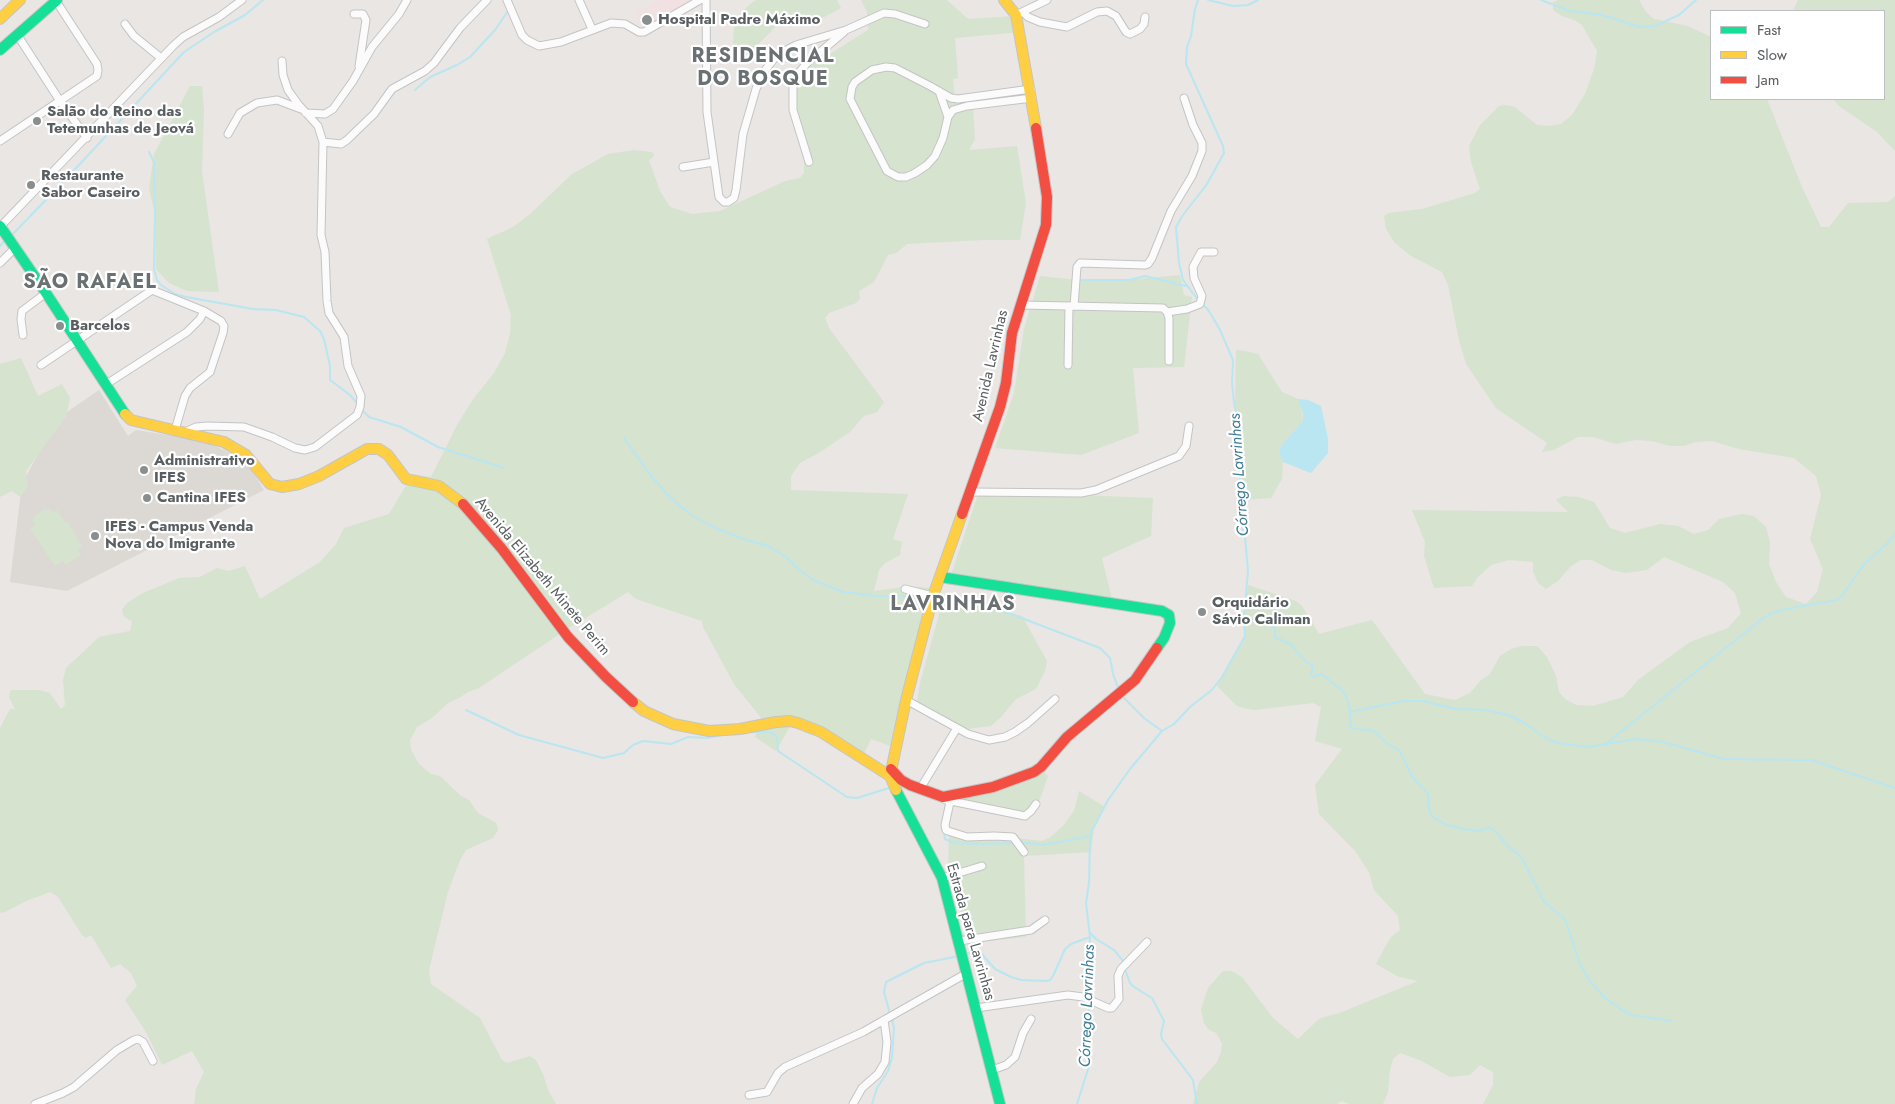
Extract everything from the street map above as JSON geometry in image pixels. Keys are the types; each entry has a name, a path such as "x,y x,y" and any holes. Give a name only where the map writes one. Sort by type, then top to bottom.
{"main road":[{"path":"0,18 20,0"},
{"path":"0,50 18,36 56,0"},
{"path":"1004,0 1019,14"},
{"name":"Avenida Lavrinhas","path":"891,773 906,700 933,596 1004,394 1009,350 1020,305 1046,226 1047,197 1019,14"},
{"name":"Avenida Elizabeth Minete Perim","path":"5,234 46,293 105,386 124,414 131,420 212,438 236,448 246,455 270,484 282,487 299,484 319,476 367,449 379,449 384,452 406,478 439,486 460,501 502,549 568,637 606,677 644,711 672,724 709,732 740,729 776,722 798,723 821,732 901,780 946,800"},
{"path":"940,577 1162,611 1169,615 1170,619 1164,638 1135,680 1067,737 1041,768 1024,777 946,800"},
{"name":"Estrada para Lavrinhas","path":"891,773 897,793 942,878 1000,1104"}],"street":[{"path":"0,141 97,76 97,64 56,0"},
{"path":"0,263 5,234 87,138 161,58 183,38 241,0"},
{"path":"228,134 240,113 257,103 270,100 290,104 305,111 325,114 329,112 340,101 372,47 399,14 407,0"},
{"path":"323,142 341,144 347,140 374,114 392,89 422,73 434,63 460,28 487,0"},
{"path":"507,0 522,35 539,46 561,42 611,23 622,23 629,25 639,32 644,32 700,0"},
{"path":"579,0 592,29"},
{"path":"706,0 707,112 719,197 724,202 732,201 736,190 743,134 756,89 771,61 785,49 846,30 884,13 895,14 925,24"},
{"path":"1019,14 1047,0"},
{"path":"1019,14 1040,22 1067,27 1098,12 1107,11 1116,16 1126,32 1130,34 1140,29 1144,24 1145,17"},
{"path":"354,14 363,14 366,20 357,74"},
{"path":"125,24 134,36 161,58"},
{"path":"809,162 793,110 792,84 807,63 846,30"},
{"path":"18,36 60,101 87,138"},
{"path":"41,364 152,290 204,311 224,326 210,372 190,388 185,396 180,431 208,426 244,427 295,448 305,450 312,448 353,418 359,411 361,396 350,372 346,343 329,313 326,301 325,252 321,235 323,142 318,126 288,90 283,75 282,61"},
{"path":"886,67 894,68 958,100 1032,94 953,110 948,117 943,138 935,156 927,165 915,173 898,178 888,171 850,99 855,82 872,70 886,67"},
{"path":"938,91 948,117"},
{"path":"1068,365 1077,267 1080,263 1145,265 1150,262 1171,210 1192,176 1202,151 1202,142 1193,125 1184,98"},
{"path":"683,167 714,162"},
{"path":"1167,312 1199,305 1202,296 1194,278 1193,267 1202,252 1214,252"},
{"path":"23,335 22,311 46,293"},
{"path":"1020,305 1160,307 1167,312 1169,361"},
{"path":"105,386 187,332 200,319 204,311"},
{"path":"970,492 1073,493 1096,490 1179,456 1186,446 1189,426"},
{"path":"905,589 933,596"},
{"path":"906,700 957,728 981,738 996,739 1005,737 1028,723 1055,698"},
{"path":"920,789 957,728"},
{"path":"1024,852 1013,837 967,836 946,830 946,800 1026,816 1036,804"},
{"path":"942,878 982,866"},
{"path":"959,941 1031,930 1045,920"},
{"path":"976,1008 1068,995 1084,997 1112,1008 1119,996 1119,973 1124,965 1147,942"},
{"path":"749,1095 767,1092 778,1073 784,1067 854,1036 967,974"},
{"path":"992,1070 1006,1065 1015,1057 1023,1033 1031,1019"},
{"path":"853,1104 862,1088 878,1074 885,1062 887,1042 884,1020"},
{"path":"34,1104 74,1087 117,1050 134,1040 138,1039 142,1042 153,1061"}],"shaded area":[{"name":"Hospital Padre Máximo","path":"657,0 691,0 643,28 635,13"},
{"name":"IFES - Campus Venda Nova do Imigrante","path":"99,390 128,436 136,430 205,441 242,459 264,490 67,591 10,582 22,484 57,419"}],"green space":[{"path":"756,0 837,0 841,8 811,24 801,15 778,24 743,60 733,48 734,21"},
{"path":"861,0 947,0 968,19 1017,16 1020,32 955,38 958,78 953,79 955,102 958,104 968,103 973,108 975,139 969,150 1017,146 1026,203 1020,240 907,244 896,253 888,255 874,282 859,291 860,299 856,303 829,313 825,318 829,328 884,402 877,412 864,416 850,432 800,463 791,476 791,490 908,494 893,539 902,542 900,555 885,563 879,570 874,591 911,586 937,589 896,748 871,739 864,754 828,731 793,721 776,751 755,737 762,719 734,684 703,627 702,621 636,599 628,592 564,631 479,688 448,703 432,718 417,727 410,740 411,750 419,764 431,774 440,776 461,796 469,800 478,813 496,823 498,830 493,838 466,850 460,860 448,892 429,970 431,984 480,1018 502,1060 507,1063 530,1056 536,1060 556,1104 194,1104 196,1089 204,1072 192,1051 162,1065 146,1032 125,1000 137,986 131,973 120,964 111,968 91,935 86,938 82,935 58,897 50,892 0,913 0,728 10,709 15,709 9,697 11,690 39,690 50,693 61,709 65,705 63,680 66,668 99,637 130,631 132,621 124,617 122,610 127,603 143,593 179,578 200,577 217,568 229,571 245,566 260,599 320,562 336,544 344,528 389,514 413,474 431,477 458,423 474,398 494,373 505,353 510,334 511,315 487,239 513,227 529,215 572,174 608,154 634,150 652,152 654,156 649,160 660,191 670,207 692,214 720,211 785,181 800,178 804,173 804,154 795,100 796,81 806,69 868,30 867,12"},
{"path":"1558,0 1639,0 1646,12 1654,19 1688,26 1710,37 1710,100 1767,100 1802,187 1821,227 1829,227 1848,203 1888,202 1895,196 1895,1104 1483,1104 1493,1085 1493,1072 1480,1065 1470,1075 1450,1077 1422,1061 1400,1053 1393,1059 1388,1092 1383,1104 1349,1104 1341,1101 1337,1104 1193,1104 1199,1082 1217,1062 1221,1052 1222,1043 1216,1033 1208,1029 1204,1023 1201,1009 1208,988 1223,971 1231,971 1242,977 1273,1018 1298,1039 1319,1019 1337,1014 1418,981 1399,977 1376,964 1392,936 1400,930 1398,916 1374,890 1369,872 1355,851 1319,814 1315,785 1342,749 1315,741 1321,707 1313,703 1255,710 1243,708 1237,706 1217,686 1246,636 1244,614 1248,585 1296,601 1302,606 1319,634 1372,620 1425,694 1455,700 1470,693 1481,680 1490,674 1500,656 1511,649 1522,646 1537,646 1547,657 1556,676 1559,692 1565,699 1576,705 1593,706 1623,697 1638,680 1690,642 1728,628 1741,613 1735,593 1723,582 1664,557 1647,570 1626,573 1611,570 1592,560 1581,560 1571,566 1558,581 1546,589 1538,583 1533,571 1533,562 1509,560 1491,565 1477,578 1472,586 1434,588 1424,556 1425,542 1412,510 1568,512 1556,500 1563,496 1579,497 1594,502 1610,528 1625,533 1660,524 1678,526 1694,534 1708,530 1719,519 1742,514 1754,516 1766,527 1770,543 1769,564 1776,582 1786,597 1806,604 1817,592 1823,569 1810,539 1821,495 1816,476 1794,458 1739,449 1712,441 1696,442 1684,446 1670,446 1652,441 1636,440 1616,444 1593,437 1578,437 1554,450 1542,452 1547,443 1496,408 1466,364 1448,285 1442,272 1411,256 1395,243 1386,229 1384,216 1389,213 1422,209 1475,193 1480,189 1471,162 1469,146 1480,125 1499,106 1515,107 1537,125 1561,124 1572,115 1585,94 1594,69 1597,51 1582,25 1553,10 1553,2"},
{"path":"1798,0 1895,0 1895,151 1877,132 1839,106 1834,100 1885,100 1885,10 1793,10"},
{"path":"190,86 202,86 204,111 202,171 219,292 187,291 169,283 156,269 155,215 149,188 154,154"},
{"path":"1180,275 1184,295 1192,297 1184,367 1133,368 1139,433 1081,455 995,448 1014,393 1024,329 1040,276 1078,280 1125,280"},
{"path":"1236,350 1258,354 1282,392 1298,399 1301,406 1303,421 1281,445 1279,454 1283,462 1282,479 1271,498 1241,500 1235,403"},
{"path":"21,358 38,396 62,384 70,398 66,417 26,471 28,487 20,497 12,491 0,497 0,364"},
{"path":"979,491 1153,498 1151,536 1102,558 1113,603 951,575"},
{"path":"50,508 53,513 57,510 66,523 68,522 82,546 78,550 81,555 66,565 63,561 55,566 30,529 35,525 32,520 35,518 34,516"},
{"path":"944,597 958,597 993,609 1022,616 1047,661 1045,671 1036,689 1016,699 991,726 968,729 956,727 917,702 920,683"},
{"path":"1041,769 1048,776 1040,799 1037,804 1025,813 954,800"},
{"path":"1079,791 1105,807 1094,827 1091,852 1024,856 1026,937 968,943 948,865 949,835 993,835 1041,841 1049,838 1063,826 1074,811"}],"water":[{"path":"1298,399 1308,400 1321,406 1328,439 1328,453 1311,473 1283,462 1279,454 1281,445 1303,421 1303,414"}],"waterway":[{"path":"11,236 184,52 214,32 245,15 263,0"},
{"name":"Córrego Lavrinhas","path":"1198,0 1187,47 1186,64 1223,146 1224,153 1207,184 1176,227 1179,263 1183,280 1198,300"},
{"path":"1208,0 1233,6 1248,5 1258,0"},
{"path":"1541,0 1570,11 1602,15 1640,27 1655,26 1679,15 1696,0"},
{"path":"415,90 430,77 470,57 495,30 508,11"},
{"path":"117,124 122,128"},
{"path":"149,152 154,162 154,269 157,280 161,285 175,294 186,297 253,309 276,310 304,317 320,331 324,339 330,366 330,380 350,395 357,403"},
{"path":"0,246 5,240"},
{"path":"1081,280 1129,280 1145,276 1186,286"},
{"name":"Córrego Lavrinhas","path":"1089,996 1087,968 1090,937 1086,903 1092,831 1108,800 1130,769 1162,731 1174,724 1191,706 1212,690 1222,677 1245,636 1244,616 1248,571 1245,537 1241,522 1240,476 1237,453 1238,421 1232,383 1233,360 1220,330 1202,303"},
{"path":"362,410 369,417 401,427 438,447 504,468"},
{"path":"624,438 651,476 669,496 691,515 709,525 743,539 768,546 786,557 813,580 843,592 877,596 919,596"},
{"path":"1607,743 1762,619 1775,612 1837,600 1842,596 1864,564 1886,545 1895,534"},
{"path":"936,595 968,600 1011,614 1100,648 1110,658 1119,690"},
{"path":"1244,616 1259,623 1275,627 1275,637 1293,646 1303,659 1313,666 1311,675 1314,677 1320,674 1323,675 1345,693 1349,705 1351,728 1374,731 1388,744 1399,750 1413,778 1428,794 1429,811 1434,818 1447,825 1463,829 1480,831 1489,827 1522,858 1544,902 1565,919 1580,964 1590,981 1604,997 1632,1015 1672,1021"},
{"path":"1122,696 1144,718 1162,731"},
{"path":"1349,712 1403,701 1423,701 1455,709 1487,710 1511,716 1547,739 1558,743 1588,747 1636,739 1663,742 1724,759 1811,760 1895,788"},
{"path":"466,710 519,735 603,758 624,753 633,745 643,741 671,744 688,737 707,738 722,735"},
{"path":"749,732 768,732 774,734 777,738 778,751 847,797 857,798 892,787"},
{"path":"944,832 945,839 954,843 1015,843"},
{"path":"1019,842 1043,845 1091,836"},
{"path":"1090,933 1114,950 1124,962"},
{"path":"966,954 981,953 995,969 1011,977 1021,980 1046,981 1050,980 1053,976 1065,949 1071,944 1090,937"},
{"path":"890,1014 884,992 886,982 924,963 959,956"},
{"path":"1125,969 1130,983 1152,998 1164,1021 1161,1034 1162,1039 1193,1080 1197,1104"},
{"name":"Córrego Lavrinhas","path":"1077,1104 1089,1066 1086,1054 1089,1001"},
{"path":"872,1104 877,1088 888,1071 892,1058 894,1028 892,1019"}],"traffic: fast":[{"path":"0,50 57,0"},
{"path":"0,226 125,414"},
{"path":"940,577 1162,611 1169,615 1170,623 1164,638 1157,648"},
{"path":"896,790 942,878 1000,1104"}],"traffic: slow":[{"path":"0,19 20,0"},
{"path":"1004,0 1016,15 1036,128"},
{"path":"125,414 131,420 224,442 246,455 270,484 282,487 299,484 319,476 367,449 379,449 388,455 406,479 439,486 463,504"},
{"path":"896,790 890,776 906,700 933,596 962,514"},
{"path":"633,702 644,711 673,724 709,731 740,729 776,722 790,721 798,723 821,732 890,776"}],"traffic: jam":[{"path":"962,514 1000,407 1006,383 1012,333 1046,225 1047,197 1036,128"},
{"path":"463,504 502,549 568,637 633,702"},
{"path":"891,769 901,780 910,785 943,797 993,787 1034,772 1041,767 1067,737 1135,680 1157,648"}],"place":[{"name":"Hospital Padre Máximo","path":"647,20"},
{"name":"Salão do Reino das Tetemunhas de Jeová","path":"37,121"},
{"name":"Restaurante Sabor Caseiro","path":"31,185"},
{"name":"Barcelos","path":"60,326"},
{"name":"Administrativo IFES","path":"144,470"},
{"name":"Cantina IFES","path":"147,498"},
{"name":"IFES - Campus Venda Nova do Imigrante","path":"95,536"},
{"name":"Orquidário Sávio Caliman","path":"1202,612"}],"district":[{"name":"RESIDENCIAL DO BOSQUE","path":"763,68"},
{"name":"SÃO RAFAEL","path":"90,283"},
{"name":"LAVRINHAS","path":"953,605"}]}
